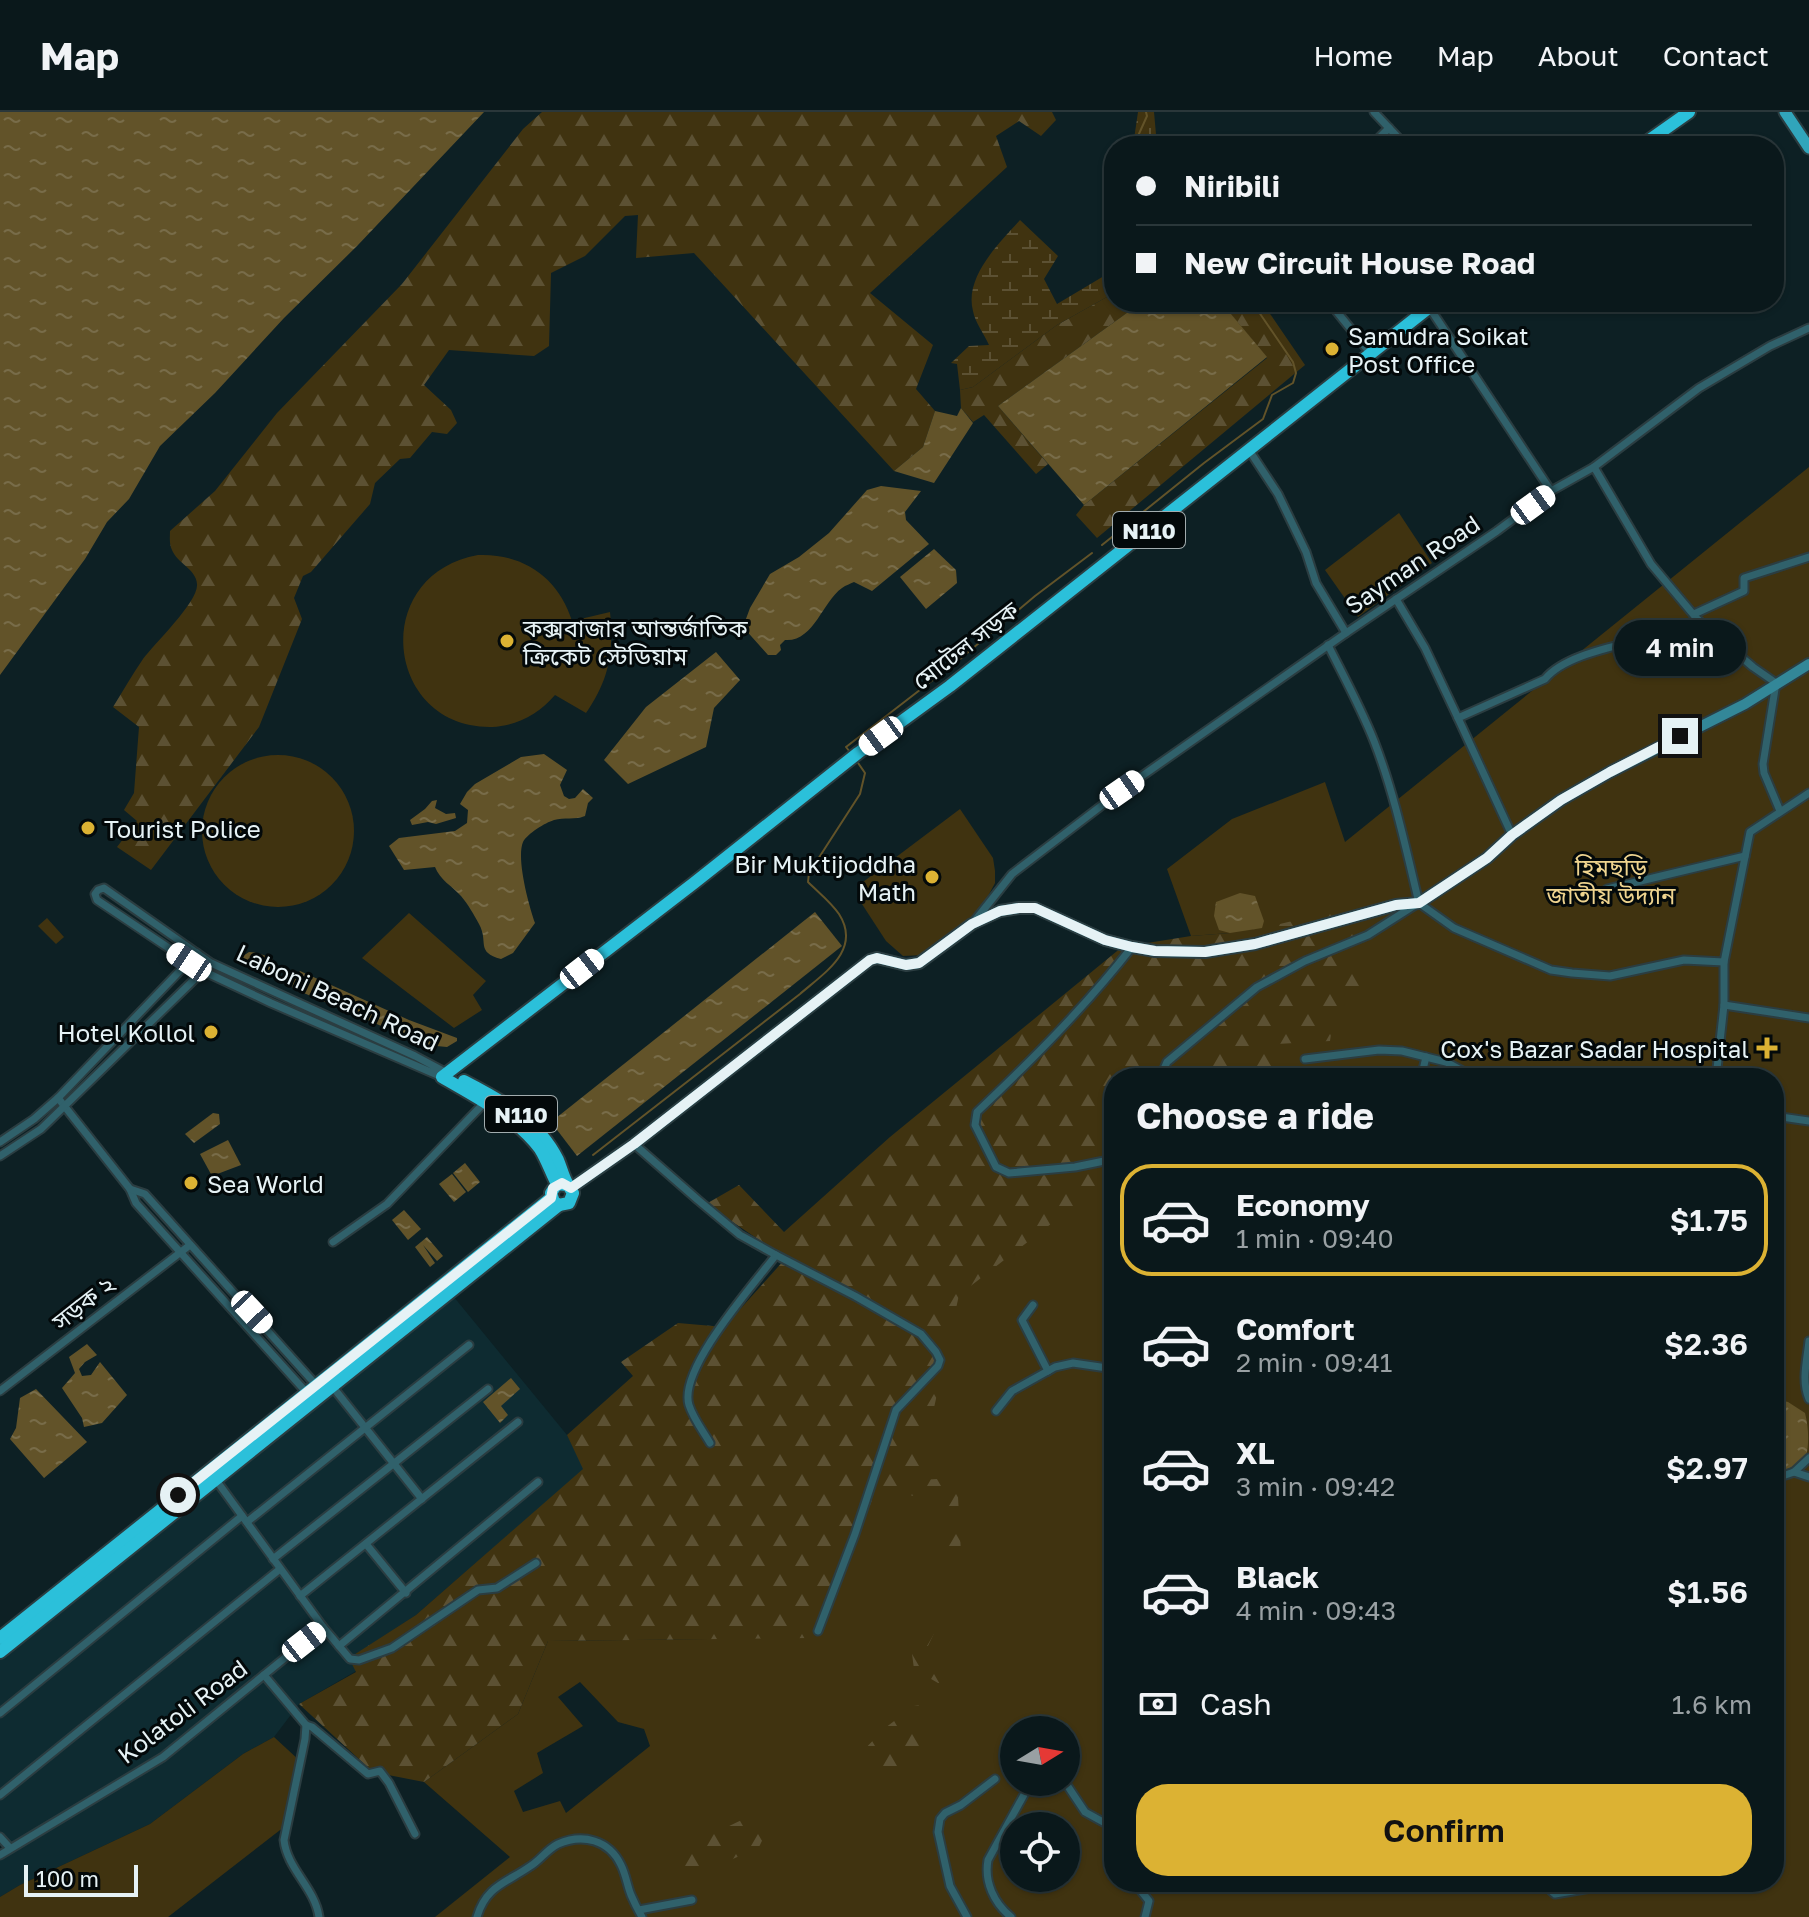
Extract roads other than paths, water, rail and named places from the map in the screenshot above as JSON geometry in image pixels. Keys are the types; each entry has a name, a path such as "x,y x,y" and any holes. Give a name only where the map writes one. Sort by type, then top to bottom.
{"highway":[{"path":"1655,136 1689,112"},
{"name":"মোটেল সড়ক","path":"444,1075 858,753 950,686 1423,312"},
{"name":"Laboni Beach Road","path":"444,1075 511,1119 542,1152 565,1186"},
{"name":"Laboni Beach Road","path":"444,1075 490,1094 516,1110 536,1128 558,1160 565,1186"},
{"path":"565,1186 572,1199 564,1205 555,1202 553,1188 565,1186"},
{"path":"0,1652 332,1386 555,1202"},
{"path":"0,1638 312,1390 470,1270"}],"main road":[{"path":"1785,112 1809,148"}],"street":[{"path":"1374,112 1397,136"},
{"path":"1381,136 1389,128"},
{"path":"1337,312 1371,354"},
{"path":"1436,312 1551,491"},
{"name":"Sayman Road","path":"972,924 1012,874 1122,790 1551,491 1594,467 1699,388 1770,346 1809,328"},
{"path":"1249,450 1278,494 1306,552 1316,583 1346,633"},
{"path":"1594,467 1651,564 1696,617 1776,683"},
{"path":"1458,718 1545,679 1554,669 1575,659 1656,635 1696,617 1744,591 1744,578 1809,557"},
{"path":"1396,599 1425,648 1512,835"},
{"path":"1328,645 1375,742 1419,903 1454,928 1551,970 1610,976 1684,960 1724,962"},
{"path":"1164,1068 1167,1062 1257,987 1305,961 1368,935 1487,858 1512,835 1561,800 1745,704 1809,664"},
{"path":"1776,683 1763,764 1780,811"},
{"path":"1717,1068 1724,1005 1724,962 1750,832 1809,793"},
{"path":"1607,889 1745,856"},
{"name":"Laboni Beach Road","path":"104,888 211,963 415,1056 444,1075 271,1003 203,971 97,900 95,894 104,888"},
{"path":"565,1186 634,1144 870,960 877,958 906,965 919,963 972,924 1000,911 1035,908 1105,940 1132,947 1155,951 1205,952 1255,944 1396,905 1419,903"},
{"path":"1104,1161 1009,1173 996,1167 975,1125 977,1112 1039,1053 1103,984 1132,947"},
{"path":"0,1142 58,1098 197,953"},
{"path":"0,1156 41,1129 211,963"},
{"path":"1724,1005 1809,1018"},
{"path":"1305,1059 1379,1050 1402,1051 1446,1062 1457,1068"},
{"path":"1423,1068 1426,1057"},
{"path":"58,1098 130,1189 136,1203 243,1321 312,1390"},
{"path":"333,1242 387,1204 485,1102"},
{"path":"1784,1117 1809,1121"},
{"path":"634,1144 740,1235 921,1334 940,1360 938,1366 896,1410 855,1534 818,1631"},
{"path":"130,1189 145,1194 252,1312 312,1390"},
{"name":"সড়ক ২","path":"0,1391 190,1245"},
{"path":"710,1443 687,1402 693,1371 717,1330 776,1255"},
{"path":"1033,1305 1022,1320 1048,1371"},
{"path":"243,1321 252,1312"},
{"path":"1809,1341 1804,1381 1809,1399"},
{"path":"0,1713 469,1345"},
{"path":"996,1411 1012,1391 1055,1367 1073,1363 1104,1368"},
{"path":"332,1386 422,1499"},
{"path":"273,1559 488,1389"},
{"path":"300,1596 518,1422"},
{"path":"1784,1476 1794,1472 1809,1458"},
{"path":"1794,1472 1809,1477"},
{"path":"216,1480 323,1627 350,1659 359,1660 392,1648 478,1590 497,1588 536,1563"},
{"path":"339,1646 538,1482"},
{"path":"366,1544 406,1593"},
{"name":"Kolatoli Road","path":"0,1795 280,1569"},
{"name":"Kolatoli Road","path":"0,1855 163,1757 323,1627"},
{"path":"264,1675 306,1725 368,1774 380,1771 415,1834"},
{"path":"306,1725 284,1840 286,1852 318,1905 319,1917"},
{"path":"967,1917 950,1886 938,1832 940,1819 995,1779"},
{"path":"994,1917 1008,1914 991,1892 986,1871 988,1860 1023,1796"},
{"path":"1074,1796 1085,1812 1104,1822"},
{"path":"0,1837 10,1848"},
{"path":"477,1917 484,1900 499,1885 532,1866 559,1844 582,1839 601,1843 615,1854 640,1913 692,1900"},
{"path":"1142,1892 1149,1901 1145,1917"}],"water":[{"path":"0,112 484,112 215,393 160,446 129,499 107,522 85,559 0,675"},
{"path":"1128,312 1229,312 1267,357 1084,505 998,406"},
{"path":"961,408 973,423 934,483 894,471 923,447 935,411 957,416"},
{"path":"881,486 921,491 905,512 906,520 929,544 872,591 854,582 844,587 835,594 811,628 795,639 785,640 776,655 768,655 743,627 770,574 799,557 829,533 867,490"},
{"path":"934,549 956,570 957,583 926,609 900,577"},
{"path":"716,652 740,680 714,708 706,747 628,784 604,760 646,707"},
{"path":"544,754 567,770 560,785 564,796 575,798 583,789 593,798 588,803 585,816 550,821 523,842 522,871 535,923 513,953 501,959 485,950 482,930 471,910 435,867 404,870 389,846 399,838 455,831 467,823 468,810 460,804 475,784 521,757"},
{"path":"437,800 435,808 446,814 455,813 456,818 436,824 412,825 410,820"},
{"path":"1240,893 1255,896 1264,921 1262,928 1230,933 1219,930 1214,916 1216,902"},
{"path":"815,912 842,946 577,1156 551,1122"},
{"path":"249,952 273,960 278,966 273,975 241,960"},
{"path":"300,971 457,1038 457,1041 447,1047 426,1045 292,988"},
{"path":"213,1113 219,1114 220,1124 194,1143 185,1134"},
{"path":"228,1140 241,1165 212,1176 200,1154"},
{"path":"465,1163 480,1182 468,1192 453,1173"},
{"path":"452,1174 466,1192 454,1202 439,1184"},
{"path":"404,1210 421,1229 408,1240 392,1220"},
{"path":"427,1237 443,1256 437,1261 423,1245 435,1263 430,1267 415,1247"},
{"path":"87,1344 97,1355 79,1369 82,1376 91,1375 100,1362 127,1395 102,1423 84,1427 82,1418 62,1388 75,1373 69,1357"},
{"path":"511,1378 520,1389 501,1406 508,1415 500,1423 483,1402"},
{"path":"36,1389 87,1442 44,1478 10,1439 16,1428 20,1398"},
{"path":"1784,1401 1805,1413 1808,1436 1806,1458 1784,1470"}],"waterway":[{"path":"1138,136 1146,112"},
{"path":"1102,545 1263,419 1272,395 1293,383 1296,373 1293,362 1259,312"},
{"path":"850,752 846,747 1092,553"},
{"path":"593,1155 800,994 837,960 846,939 845,927 836,910 808,882 809,873 860,794 865,773 856,760"}],"place":[{"name":"Samudra Soikat Post Office","path":"1332,349"},
{"name":"কক্সবাজার আন্তর্জাতিক ক্রিকেট স্টেডিয়াম","path":"507,641"},
{"name":"Tourist Police","path":"88,828"},
{"name":"Bir Muktijoddha Math","path":"932,877"},
{"name":"Hotel Kollol","path":"211,1032"},
{"name":"Cox's Bazar Sadar Hospital","path":"1767,1048"},
{"name":"Sea World","path":"191,1183"}],"park label":[{"name":"হিমছড়ি জাতীয় উদ্যান","path":"1611,880"}]}
